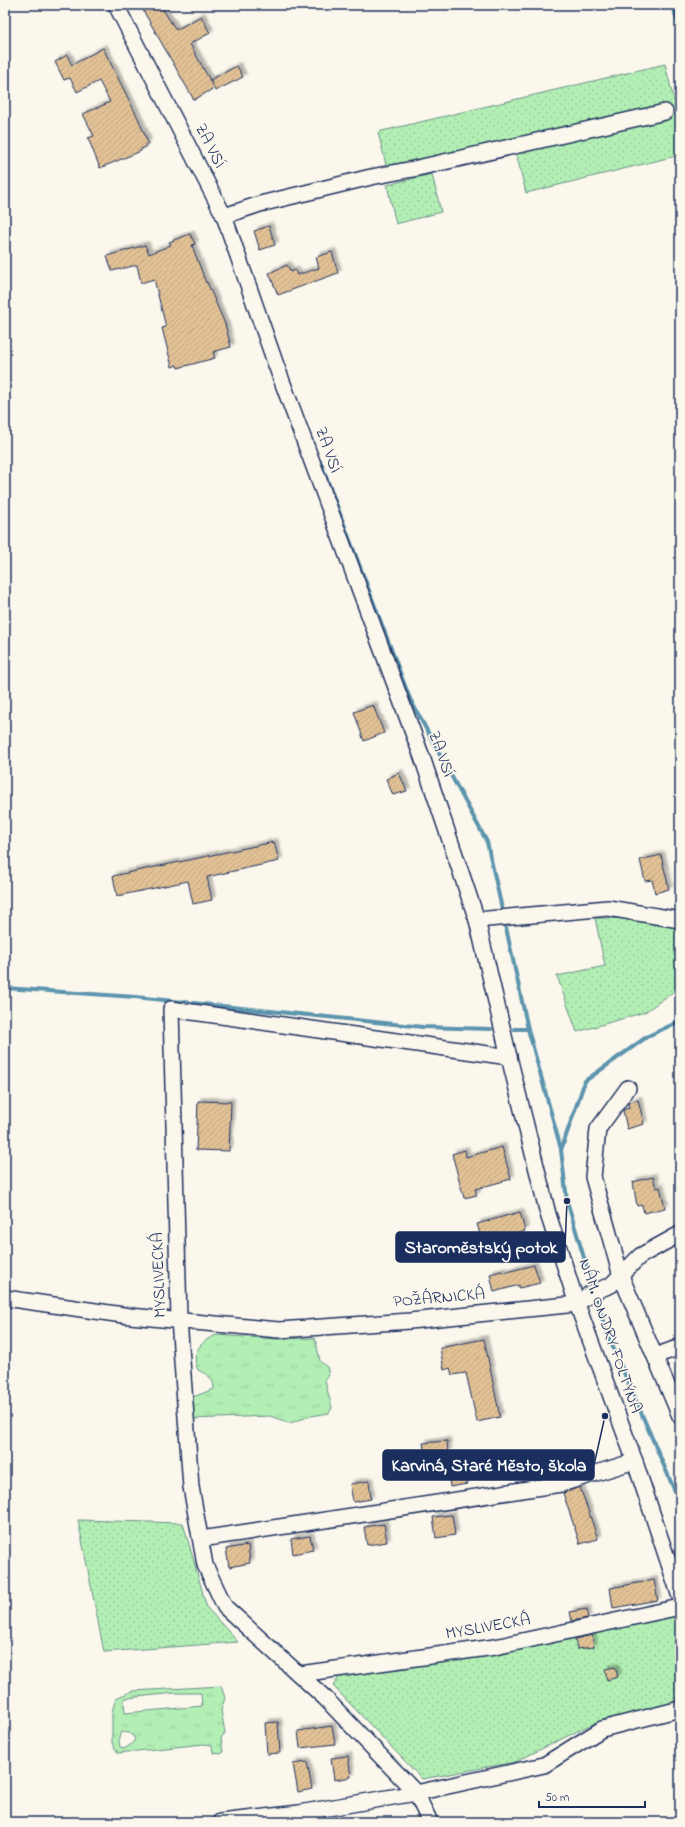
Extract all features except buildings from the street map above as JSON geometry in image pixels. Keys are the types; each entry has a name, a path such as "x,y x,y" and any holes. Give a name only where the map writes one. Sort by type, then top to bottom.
{"street":[{"name":"ZA VSÍ","path":"116,5 224,216 276,365 422,757 477,920 505,1038"},
{"path":"224,216 260,204 371,177 413,169 665,112"},
{"path":"477,920 608,908 680,920"},
{"name":"MYSLIVECKÁ","path":"430,1822 416,1793 300,1674 225,1607 205,1565 191,1487 179,1319 171,1009 509,1057"},
{"name":"NÁM. ONDRY FOLTÝNA","path":"505,1038 548,1214 577,1304 635,1462 680,1597"},
{"name":"NÁM. ONDRY FOLTÝNA","path":"628,1088 598,1129 593,1177 621,1276 680,1416"},
{"path":"577,1304 621,1276 640,1256 680,1234"},
{"name":"POŽÁRNICKÁ","path":"5,1298 130,1316 179,1319 279,1330 410,1321 577,1304"},
{"path":"655,1356 680,1347"},
{"path":"201,1539 561,1484 635,1462"},
{"name":"MYSLIVECKÁ","path":"300,1674 495,1647 680,1607"},
{"path":"220,1822 298,1814 416,1793 544,1765 602,1729 680,1709"}],"green space":[{"path":"665,64 677,112 680,112 680,155 526,193 513,141 387,169 378,132"},
{"path":"432,174 441,212 396,224 387,185"},
{"path":"595,918 663,919 680,925 680,987 645,1012 577,1032 557,976 605,966"},
{"path":"216,1335 277,1339 315,1338 320,1361 327,1367 329,1375 325,1381 332,1408 329,1413 311,1416 290,1423 270,1416 191,1419 193,1397 214,1389 211,1379 198,1370 195,1358 196,1353 202,1344"},
{"path":"78,1520 183,1523 207,1608 238,1642 104,1652"},
{"path":"678,1614 680,1619 680,1701 590,1725 515,1762 422,1779 333,1686 341,1674"},
{"path":"221,1686 225,1698 221,1710 225,1733 221,1738 223,1752 221,1754 213,1753 212,1745 204,1744 118,1753 112,1743 112,1712 116,1698 133,1691","holes":["175,1693 201,1693 202,1706 125,1713 124,1699","121,1732 130,1733 135,1739 132,1744 124,1749 120,1747 119,1738"]}],"waterway":[{"path":"673,5 680,31"},
{"path":"320,461 410,699 487,842 502,909"},
{"path":"505,923 528,1029"},
{"path":"5,988 135,997 423,1027 491,1029"},
{"path":"680,1021 648,1036 585,1081 561,1150 567,1201 606,1331 680,1503"},
{"path":"514,1029 528,1029 561,1149"}],"place":[{"name":"Staroměstský potok","path":"567,1201"},
{"name":"Karviná, Staré Město, škola","path":"605,1416"}]}
